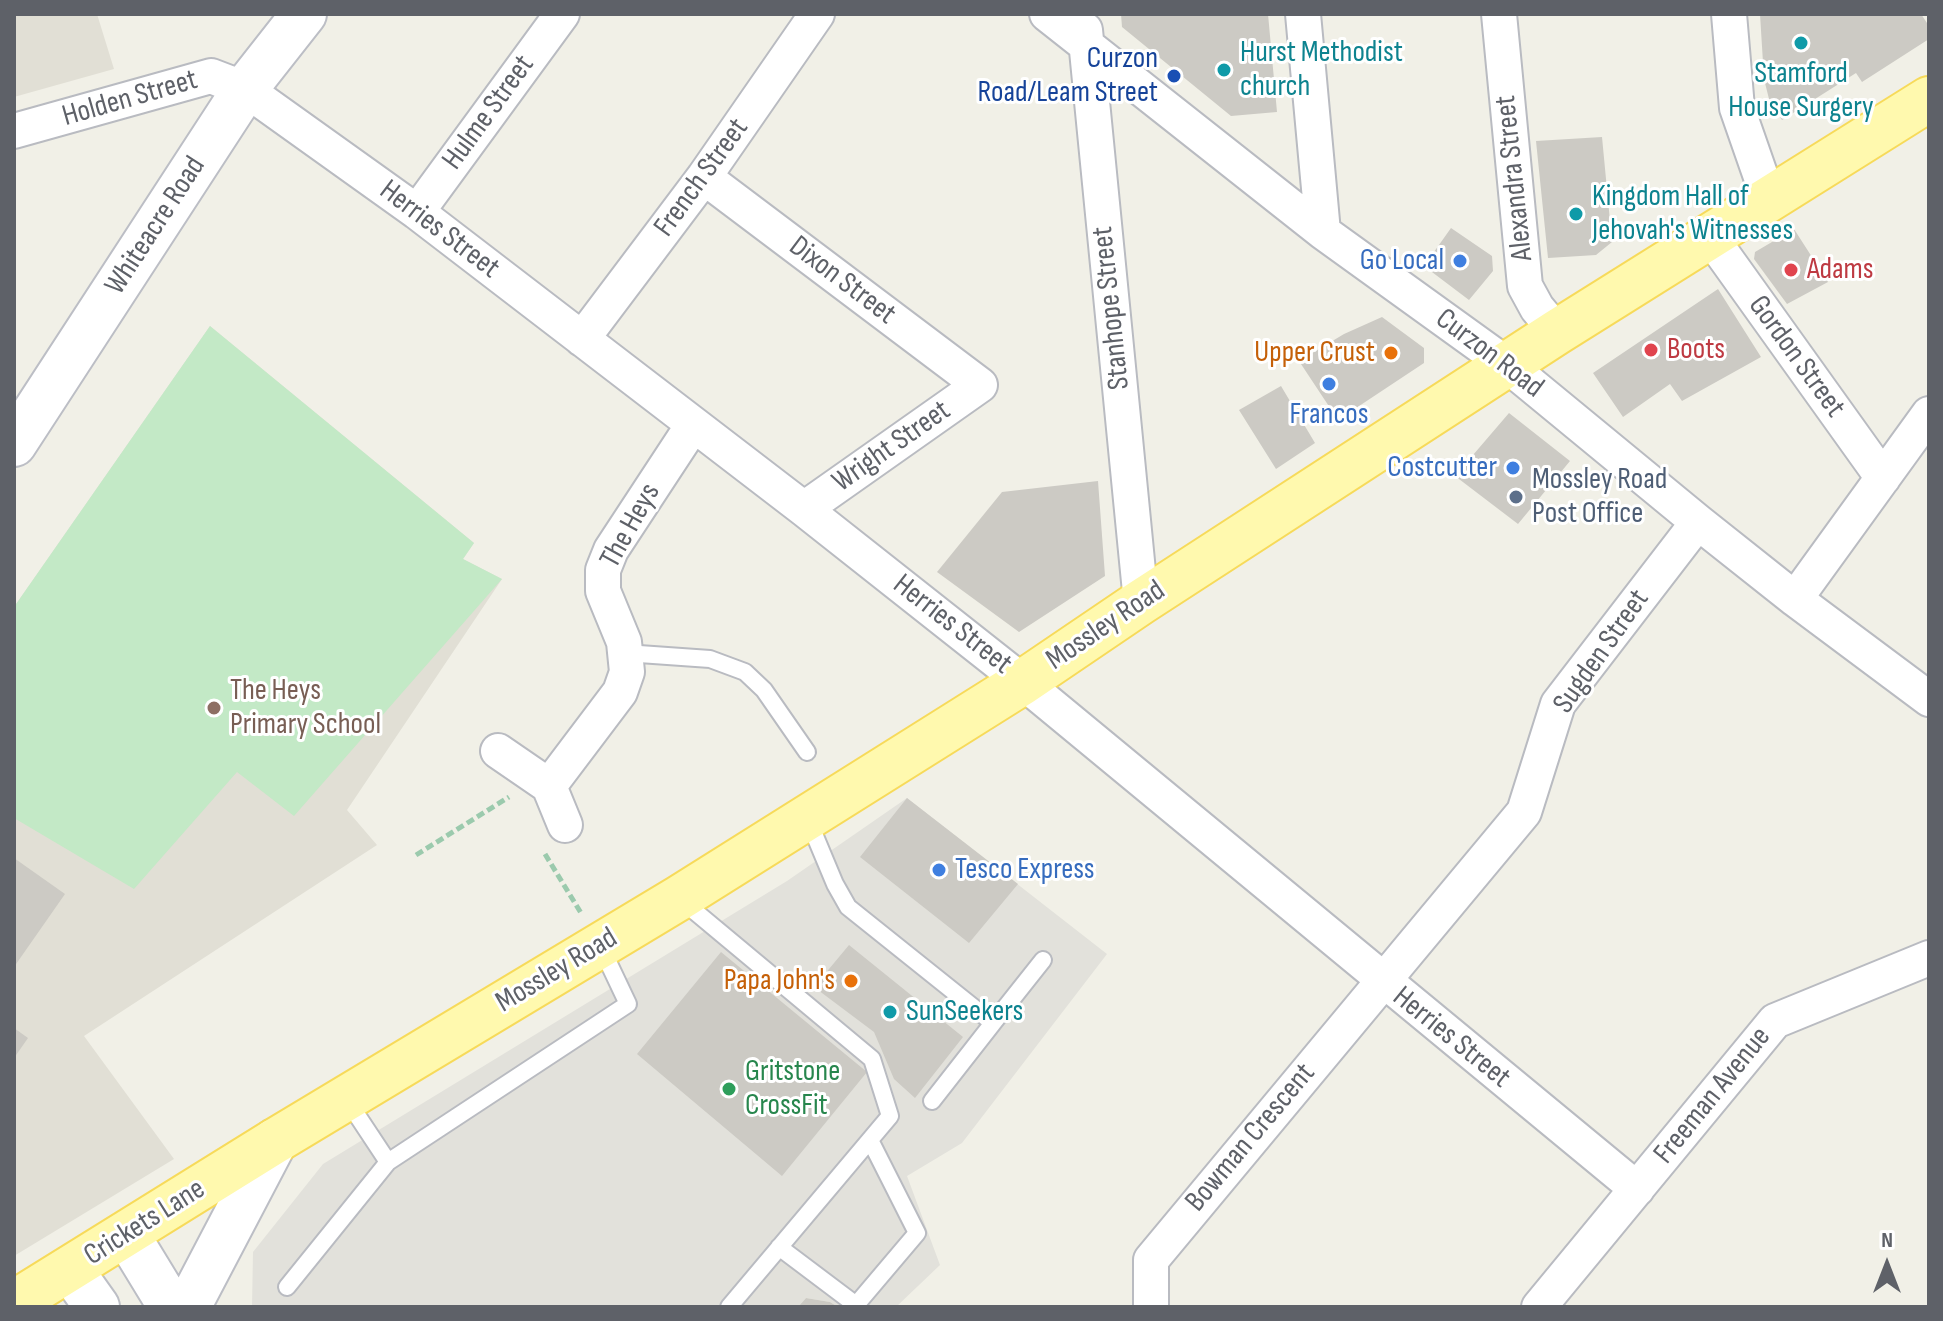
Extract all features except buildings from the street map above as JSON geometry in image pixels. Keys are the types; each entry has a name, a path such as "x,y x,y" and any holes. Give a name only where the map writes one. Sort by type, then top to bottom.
{"main road":[{"name":"Whiteacre Road","path":"14,444 245,89 304,14"},
{"name":"Mossley Road","path":"275,1141 679,898 1023,682 1506,364 1768,197 1929,99"},
{"name":"Crickets Lane","path":"14,1303 275,1141"},
{"path":"127,1235 163,1294 187,1307 275,1141"},
{"path":"70,1269 97,1307"}],"street":[{"name":"Hulme Street","path":"417,212 562,14"},
{"name":"French Street","path":"582,339 704,177 817,14"},
{"name":"Curzon Road","path":"1047,14 1085,29 1323,232 1506,364 1795,599 1929,699"},
{"path":"1303,14 1323,232"},
{"name":"Alexandra Street","path":"1499,14 1525,286 1537,308 1557,332"},
{"path":"1729,14 1737,108 1768,197"},
{"name":"Stanhope Street","path":"1085,29 1141,602"},
{"name":"Holden Street","path":"14,131 211,76 245,89"},
{"name":"Herries Street","path":"245,89 417,212 804,509 1023,682 1637,1189"},
{"name":"Dixon Street","path":"704,177 980,385"},
{"name":"Gordon Street","path":"1709,235 1883,478"},
{"name":"Wright Street","path":"804,509 980,385"},
{"path":"1795,599 1929,414"},
{"name":"The Heys","path":"549,786 620,692 627,672 625,653 621,632 603,591 603,570 611,550 693,425"},
{"name":"Sugden Street","path":"1382,981 1524,812 1558,704 1698,522"},
{"path":"498,751 549,786 553,835"},
{"name":"Freeman Avenue","path":"1637,1189 1775,1021 1929,958"},
{"name":"Bowman Crescent","path":"1151,1307 1151,1260 1382,981"},
{"path":"1539,1307 1637,1189"}],"lane":[{"path":"625,653 710,659 745,672 764,690 807,752"},
{"path":"807,816 835,884 848,907 993,1023"},
{"path":"679,898 872,1059 890,1116 729,1307"},
{"path":"287,1287 388,1162 628,1004 601,945"},
{"path":"932,1101 1043,960"},
{"path":"346,1099 388,1162"},
{"path":"779,1247 856,1305 917,1233 870,1140"}],"path":[{"path":"416,855 511,796 518,808"},
{"path":"553,835 601,945"}],"shaded area":[{"path":"14,14 97,14 114,69 14,97"},
{"name":"The Heys Primary School","path":"210,326 474,543 463,559 502,579 347,810 377,845 84,1036 174,1159 14,1256 14,607"},
{"path":"907,798 1107,954 962,1143 907,1176 940,1265 896,1307 838,1307 830,1302 806,1298 798,1307 252,1307 253,1252 323,1164 787,881"}],"green space":[{"name":"The Heys Primary School","path":"210,326 474,543 463,559 502,579 294,816 237,772 134,889 14,818 14,607"}],"place":[{"name":"Stamford House Surgery","path":"1801,43"},
{"name":"Hurst Methodist church","path":"1224,70"},
{"name":"Curzon Road/Leam Street","path":"1174,76"},
{"name":"Kingdom Hall of Jehovah's Witnesses","path":"1576,214"},
{"name":"Go Local","path":"1460,261"},
{"name":"Adams","path":"1791,270"},
{"name":"Boots","path":"1651,350"},
{"name":"Upper Crust","path":"1391,353"},
{"name":"Francos","path":"1329,384"},
{"name":"Costcutter","path":"1513,468"},
{"name":"Mossley Road Post Office","path":"1516,497"},
{"name":"The Heys Primary School","path":"214,708"},
{"name":"Tesco Express","path":"939,870"},
{"name":"Papa John's","path":"851,981"},
{"name":"SunSeekers","path":"890,1012"},
{"name":"Gritstone CrossFit","path":"729,1089"}]}
